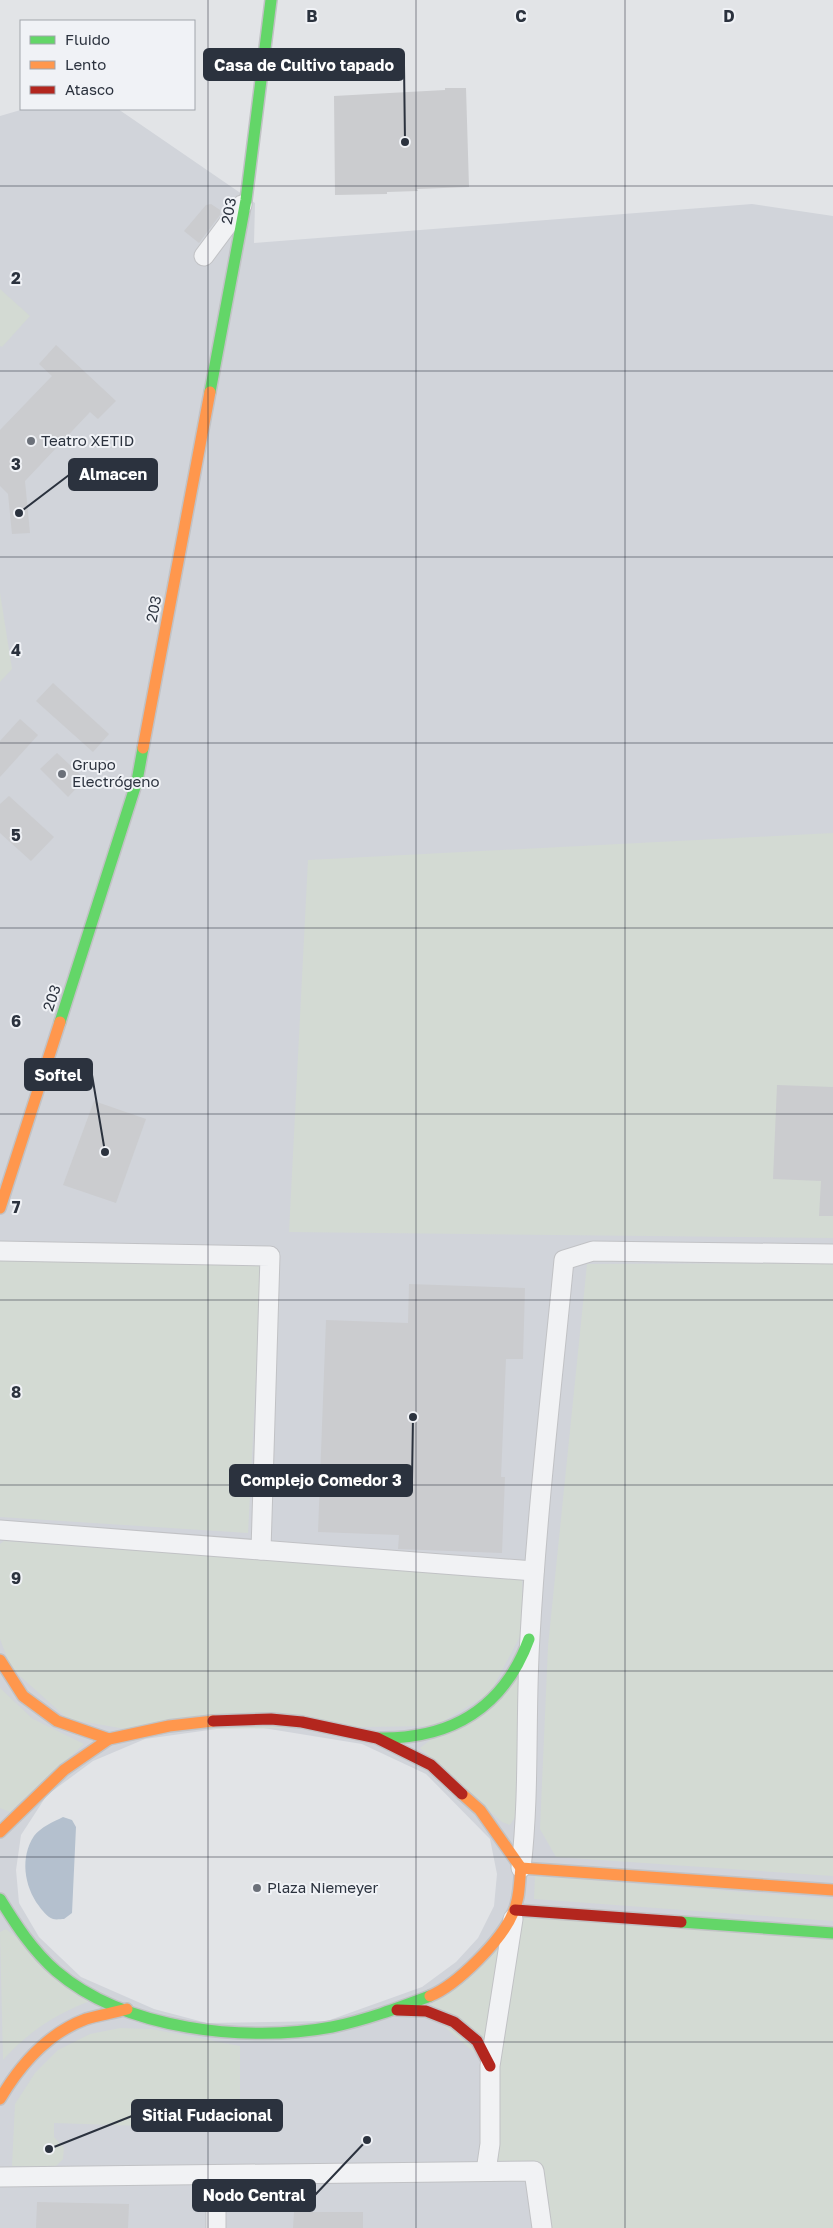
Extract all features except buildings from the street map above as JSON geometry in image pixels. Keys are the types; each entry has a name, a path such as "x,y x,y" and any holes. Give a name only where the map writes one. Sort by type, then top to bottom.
{"street":[{"name":"203","path":"0,1205 138,781 246,200 271,0"},
{"path":"204,256 246,200"},
{"path":"0,1251 270,1256 261,1550"},
{"path":"486,2171 490,2144 490,2066 515,1910 526,1822 529,1640 564,1260 593,1251 833,1254"},
{"path":"0,1530 534,1571"},
{"path":"0,1832 64,1770 109,1739 169,1726 226,1719 271,1719 302,1722 378,1738 417,1736 440,1730 469,1717 494,1697 515,1673 529,1640"},
{"path":"0,1660 23,1696 57,1721 109,1739"},
{"path":"378,1738 431,1765 480,1810 521,1868"},
{"path":"521,1868 833,1890"},
{"path":"0,1899 20,1931 57,1972 80,1988 127,2009 163,2022 211,2030 248,2033 322,2030 396,2010 446,1988 478,1961 515,1910"},
{"path":"515,1910 833,1933"},
{"path":"0,2098 19,2069 47,2041 82,2021 127,2009"},
{"path":"396,2010 426,2011 454,2022 477,2041 490,2066"},
{"path":"0,2177 534,2171 542,2228"},
{"path":"216,2175 216,2228"}],"shaded area":[{"path":"21,110 119,110 255,203 254,243 752,204 833,216 833,2228 0,2228 0,116","holes":["245,1725 362,1744 426,1774 490,1839 497,1874 494,1906 478,1938 456,1962 422,1987 327,2021 207,2023 154,2009 81,1977 39,1937 19,1903 16,1870 21,1835 47,1795 93,1761 145,1739"]},
{"path":"0,289 30,316 2,347 0,346"},
{"path":"0,593 12,669 0,682"},
{"path":"833,833 833,1238 289,1232 308,860"},
{"path":"0,1259 262,1265 248,1533 0,1517"},
{"path":"833,1263 833,1876 556,1857 540,1829 548,1646 587,1264"},
{"path":"4,1541 522,1579 524,1629 490,1693 435,1726 131,1730 68,1719 11,1668 0,1639 0,1544"},
{"path":"524,1667 518,1703 517,1814 510,1825 502,1822 420,1748"},
{"path":"0,1688 33,1719 84,1744 10,1812 0,1808"},
{"path":"535,1876 833,1899 833,1921 534,1899"},
{"path":"515,1910 833,1934 833,2228 542,2228 534,2171 486,2171 490,2066 426,2011"},
{"path":"6,1929 93,2000 67,2011 44,2024 23,2040 3,2060 0,1932"},
{"path":"120,2028 151,2029 240,2046 240,2110 221,2110 203,2128 54,2123 54,2137 64,2148 63,2159 54,2168 12,2166 15,2104 35,2073 58,2050 90,2034"}],"water":[{"path":"63,1817 72,1820 76,1827 72,1913 64,1919 56,1919 51,1918 45,1913 34,1898 27,1881 25,1862 34,1836 44,1827"}],"traffic: fast":[{"path":"210,392 246,200 271,0"},
{"path":"60,1022 137,781 143,748"},
{"path":"380,1738 406,1737 430,1733 452,1725 472,1714 490,1700 505,1683 518,1663 529,1639"},
{"path":"0,1899 32,1946 56,1971 84,1991 116,2007 151,2019 225,2032 298,2032 357,2021 430,1996"},
{"path":"681,1922 833,1933"}],"traffic: slow":[{"path":"143,748 210,392"},
{"path":"0,1208 60,1022"},
{"path":"0,1660 23,1696 57,1721 109,1739"},
{"path":"0,1832 64,1770 109,1739 169,1726 213,1721"},
{"path":"462,1794 480,1810 521,1868"},
{"path":"521,1868 833,1890"},
{"path":"430,1996 465,1972 499,1936 515,1908 521,1868"},
{"path":"0,2099 26,2062 59,2033 86,2019 127,2009"}],"traffic: jam":[{"path":"213,1721 271,1719 302,1722 377,1738 431,1765 462,1794"},
{"path":"515,1910 681,1922"},
{"path":"397,2010 426,2011 454,2022 477,2041 490,2066"}],"place":[{"name":"Casa de Cultivo tapado","path":"405,142"},
{"name":"Teatro XETID","path":"31,441"},
{"name":"Almacen","path":"19,513"},
{"name":"Grupo Electrógeno","path":"62,774"},
{"name":"Softel","path":"105,1152"},
{"name":"Complejo Comedor 3","path":"413,1417"},
{"name":"Plaza Niemeyer","path":"257,1888"},
{"name":"Nodo Central","path":"367,2140"},
{"name":"Sitial Fudacional","path":"49,2149"}]}
